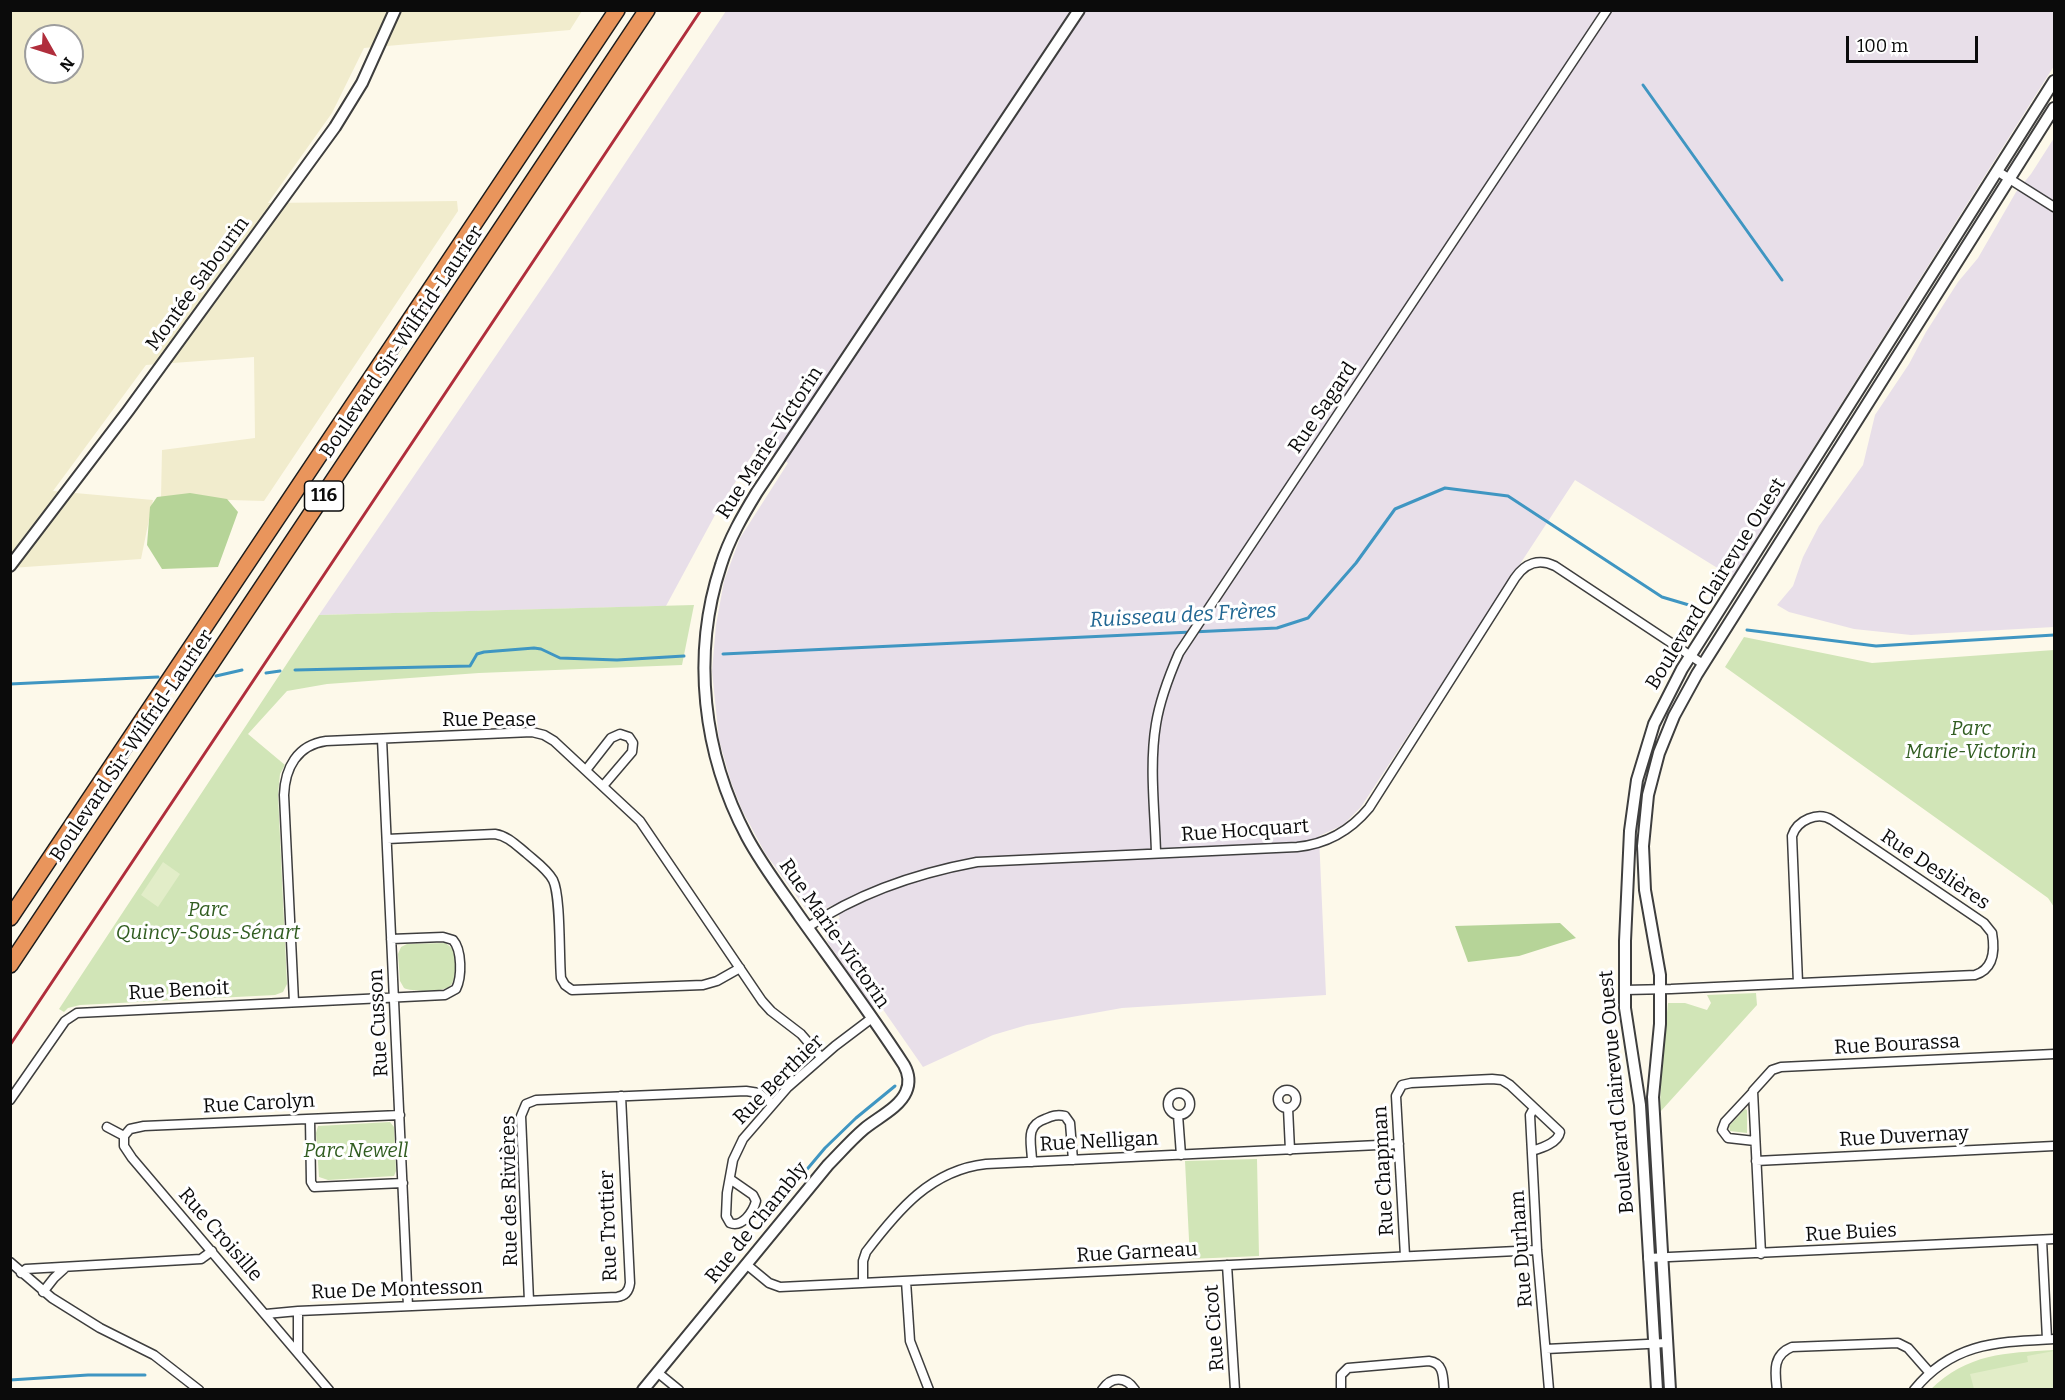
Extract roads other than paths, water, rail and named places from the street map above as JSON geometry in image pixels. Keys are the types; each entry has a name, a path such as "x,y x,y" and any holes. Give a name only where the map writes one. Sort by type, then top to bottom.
{"highway":[{"name":"Boulevard Sir-Wilfrid-Laurier","path":"10,918 617,10"},
{"name":"Boulevard Sir-Wilfrid-Laurier","path":"10,965 647,10"}],"street":[{"name":"Montée Sabourin","path":"10,566 140,394 335,127 362,83 395,10"},
{"name":"Rue Marie-Victorin","path":"908,1087 906,1068 772,877 748,839 729,799 715,756 706,709 705,661 710,611 721,564 736,529 757,492 1078,10"},
{"name":"Rue Sagard","path":"1156,853 1153,756 1156,724 1165,686 1179,653 1606,10"},
{"name":"Boulevard Clairevue Ouest","path":"1657,1389 1640,1105 1627,1029 1624,990 1632,804 1640,767 1654,723 1690,656 2055,81"},
{"name":"Boulevard Clairevue Ouest","path":"1671,1389 1653,1097 1660,1024 1660,989 1644,879 1643,846 1651,780 1664,740 1680,704 1703,664 2055,108"},
{"path":"1997,171 2055,207"},
{"path":"1919,295 1931,303"},
{"path":"1774,524 1786,532"},
{"name":"Rue Hocquart","path":"807,927 820,918 890,886 927,873 961,865 1009,859 1304,846 1324,842 1349,828 1369,808 1515,578 1530,564 1545,562 1555,566 1703,664"},
{"name":"Rue Pease","path":"294,1002 284,795 287,771 300,752 317,743 536,732 551,739 640,821 768,1008 801,1034 821,1057"},
{"path":"586,770 611,738 620,734 629,736 633,743 632,752 603,786"},
{"name":"Rue Cusson","path":"382,739 408,1306"},
{"path":"1632,804 1646,810"},
{"name":"Rue Deslières","path":"1624,990 1660,989 1798,983 1974,975 1987,969 1992,961 1992,933 1984,923 1850,832 1826,817 1818,815 1799,825 1792,836 1798,983"},
{"path":"387,839 495,834 507,837 548,873 554,883 557,899 561,978 572,990 703,985 722,979 740,968"},
{"name":"Rue Benoit","path":"10,1100 65,1021 77,1013 445,995 452,992 459,981 458,952 454,942 445,937 391,939"},
{"name":"Rue Berthier","path":"730,1179 753,1195 756,1201 755,1207 737,1225 730,1223 726,1218 728,1193 730,1179 733,1160 739,1144 772,1104 821,1057 872,1018"},
{"name":"Rue Bourassa","path":"1755,1142 1728,1138 1722,1130 1725,1122 1770,1071 1777,1067 2055,1054"},
{"name":"Rue Chapman","path":"1405,1256 1397,1094 1400,1087 1406,1083 1498,1080 1507,1083 1558,1129 1560,1134 1557,1139 1532,1151"},
{"name":"Rue de Chambly","path":"643,1389 828,1165 856,1136 901,1100 908,1087"},
{"path":"621,1096 749,1091 759,1094 772,1104"},
{"path":"1753,1092 1761,1254"},
{"name":"Rue Trottier","path":"529,1301 620,1297 629,1288 621,1096"},
{"name":"Rue des Rivières","path":"529,1301 521,1116 523,1108 533,1100 621,1096"},
{"path":"1288,1108 1290,1149"},
{"name":"Rue Durham","path":"1534,1108 1530,1115 1537,1250 1549,1389"},
{"path":"1032,1162 1031,1132 1033,1125 1038,1121 1060,1114 1067,1117 1070,1123 1073,1160"},
{"name":"Rue Carolyn","path":"124,1136 130,1129 144,1126 400,1115"},
{"path":"1178,1115 1181,1155"},
{"path":"310,1119 311,1182 314,1187 403,1183"},
{"path":"107,1127 124,1136"},
{"name":"Rue Croisille","path":"124,1136 124,1146 132,1158 329,1389"},
{"name":"Rue Nelligan","path":"863,1283 862,1264 866,1252 905,1204 927,1186 946,1175 965,1168 986,1164 1399,1144"},
{"name":"Rue Duvernay","path":"1756,1161 2055,1146"},
{"name":"Rue Buies","path":"1648,1258 2055,1239"},
{"path":"1914,1389 1930,1373 1956,1355 1979,1346 2004,1341 2051,1339 2042,1240"},
{"name":"Rue Garneau","path":"746,1264 777,1287 1537,1250"},
{"path":"21,1273 26,1269 201,1259 212,1251"},
{"path":"10,1262 43,1292 90,1322 161,1360 199,1389"},
{"name":"Rue Cicot","path":"1227,1265 1235,1389"},
{"path":"43,1292 67,1267"},
{"path":"906,1281 910,1341 929,1389"},
{"name":"Rue De Montesson","path":"266,1314 529,1301"},
{"path":"298,1311 298,1352"},
{"path":"1545,1349 1667,1343"},
{"path":"1777,1389 1776,1361 1781,1353 1792,1347 1901,1344 1908,1348 1930,1373"},
{"path":"1341,1389 1340,1377 1348,1368 1429,1361 1438,1365 1442,1371 1444,1389"},
{"path":"657,1372 679,1389"},
{"path":"1102,1389 1109,1382 1120,1379 1130,1383 1135,1389"}],"waterway":[{"path":"1643,85 1782,280"},
{"name":"Ruisseau des Frères","path":"723,654 1277,628 1308,618 1356,563 1395,509 1445,488 1508,496 1662,597 1699,608"},
{"name":"Ruisseau des Frères","path":"1747,630 1876,646 2054,635"},
{"name":"Ruisseau des Frères","path":"295,670 470,666 477,654 484,652 534,648 560,658 617,660 684,656"},
{"name":"Ruisseau des Frères","path":"216,676 242,670"},
{"name":"Ruisseau des Frères","path":"266,673 280,671"},
{"name":"Ruisseau des Frères","path":"10,684 158,677"},
{"path":"760,1225 825,1148 856,1118 895,1086"},
{"path":"10,1380 88,1375 145,1375"}],"railway":[{"path":"10,1045 701,10"}],"park label":[{"name":"Parc Marie-Victorin","path":"1971,740"},
{"name":"Parc Quincy-Sous-Sénart","path":"208,922"},
{"name":"Parc Newell","path":"356,1151"}]}
